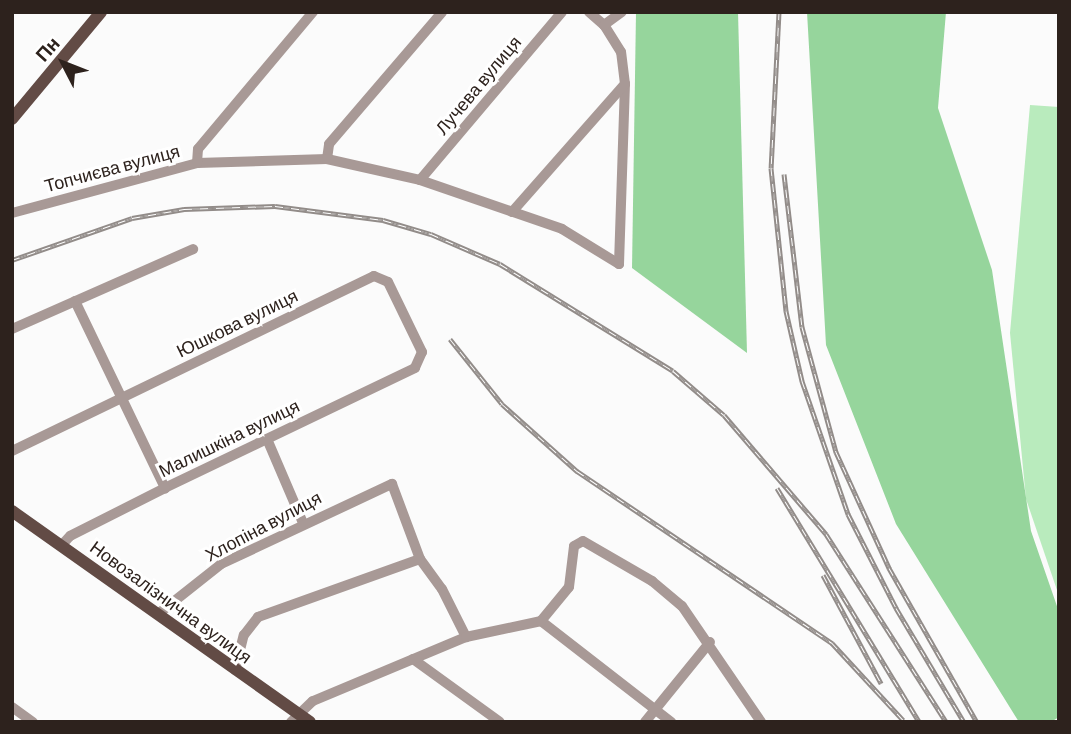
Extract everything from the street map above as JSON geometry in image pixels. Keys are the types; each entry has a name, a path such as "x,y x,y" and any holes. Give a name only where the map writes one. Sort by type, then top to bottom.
{"main road":[{"path":"12,119 101,12"},
{"name":"Новозалізнична вулиця","path":"12,510 235,670 295,717 310,722"}],"street":[{"name":"Топчиєва вулиця","path":"12,213 197,163 198,149 313,12"},
{"path":"327,159 329,144 442,12"},
{"name":"Лучева вулиця","path":"420,180 562,12"},
{"path":"197,163 327,159 420,180 562,229 619,264 625,83 621,52 604,25 589,12"},
{"path":"604,25 622,12"},
{"path":"512,212 625,83"},
{"path":"12,328 193,249"},
{"name":"Юшкова вулиця","path":"12,451 380,275 388,282 422,352 415,368"},
{"path":"75,301 165,488"},
{"name":"Малишкіна вулиця","path":"62,545 71,536 165,488 415,368"},
{"path":"267,439 303,523"},
{"name":"Хлопіна вулиця","path":"158,614 221,565 303,523 392,484 420,559"},
{"path":"295,717 313,701 466,636 541,621 569,587 574,546 583,541 652,580 682,606 710,642 761,722"},
{"path":"235,670 244,635 258,617 420,559 442,589 466,636"},
{"path":"541,621 671,722"},
{"path":"645,722 710,642"},
{"path":"413,659 500,722"},
{"path":"12,707 33,722"}],"green space":[{"path":"636,12 738,12 747,353 632,268"},
{"path":"807,12 946,12 938,108 992,270 1031,531 1059,612 1059,717 1051,722 1019,722 896,524 826,345"},
{"path":"1030,105 1059,107 1059,596 1026,499 1010,333"}],"railway":[{"path":"779,12 771,168 786,311 802,381 848,514 896,608 964,722"},
{"path":"784,174 802,327 836,452 889,568 977,722"},
{"path":"12,260 132,218 184,209 275,206 383,220 431,234 500,264 673,371 724,415 826,534 946,722"},
{"path":"450,339 502,404 577,471 832,643 903,720"},
{"path":"777,488 919,722"},
{"path":"823,575 881,683"}]}
